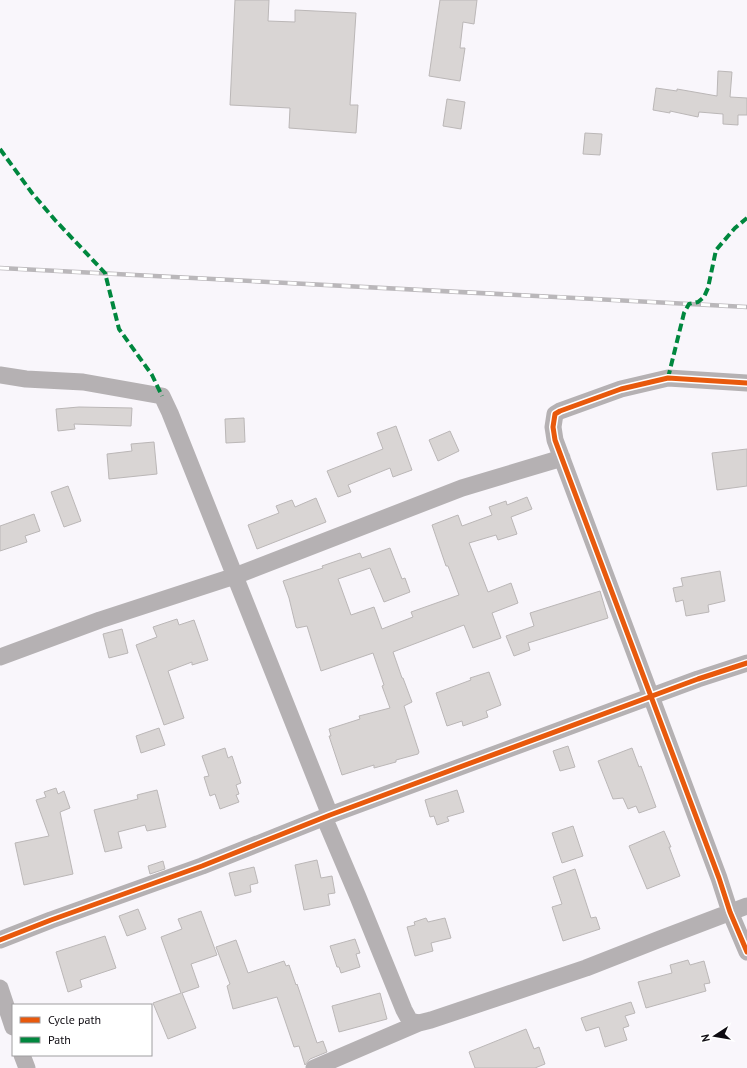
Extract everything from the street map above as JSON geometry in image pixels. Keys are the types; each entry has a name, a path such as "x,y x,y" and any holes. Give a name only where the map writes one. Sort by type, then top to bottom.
{"street":[{"path":"0,375 26,379 83,382 162,396 235,576 343,861 404,1010 410,1021 419,1023"},
{"path":"747,382 668,378 621,389 560,410 555,414 553,427 562,458 719,878 730,912 747,952"},
{"path":"0,657 100,620 235,576 462,488 562,458"},
{"path":"0,940 51,920 202,866 327,816 650,696 747,663"},
{"path":"314,1068 419,1023 586,968 747,906"},
{"path":"0,988 12,1024"},
{"path":"22,1056 27,1068"}],"building":[{"path":"235,0 269,0 268,21 295,22 295,10 356,13 350,105 358,105 356,133 289,128 290,108 230,105"},
{"path":"440,0 477,0 474,24 463,22 460,48 465,48 460,81 429,76"},
{"path":"718,71 732,72 730,97 747,98 747,115 738,115 738,125 723,124 723,114 699,112 698,117 670,111 670,113 653,110 656,88 677,91 677,89 717,96"},
{"path":"447,99 465,102 461,129 443,126"},
{"path":"585,133 602,134 600,155 583,154"},
{"path":"79,407 132,408 131,426 74,424 75,429 58,431 56,409"},
{"path":"244,418 245,442 226,443 225,419"},
{"path":"396,426 412,470 393,477 390,468 348,485 351,492 338,497 327,471 383,449 377,433"},
{"path":"450,431 459,451 438,461 429,440"},
{"path":"154,442 157,474 109,479 107,454 132,451 131,444"},
{"path":"747,449 747,486 717,490 712,453"},
{"path":"68,486 81,521 64,527 51,492"},
{"path":"527,497 532,509 511,517 517,534 498,540 496,535 469,543 488,592 511,583 518,603 492,613 501,638 473,648 464,625 393,652 412,702 404,706 419,752 418,754 396,760 396,762 374,768 374,765 342,775 329,736 331,736 329,729 360,719 359,716 390,708 382,686 384,685 373,653 321,671 307,626 296,627 283,581 323,568 322,566 360,553 362,558 390,548 402,579 405,578 410,592 384,602 370,568 338,579 351,615 374,607 382,629 413,617 411,612 459,595 448,566 446,566 432,525 458,515 462,526 492,515 489,507 506,501 507,505"},
{"path":"316,498 326,522 257,549 248,525 279,513 276,506 292,500 295,507"},
{"path":"34,514 40,531 25,536 27,542 0,551 0,526"},
{"path":"720,571 725,601 708,605 709,612 686,616 683,600 676,602 673,588 683,586 681,578"},
{"path":"600,591 608,618 528,643 530,650 514,656 506,636 534,626 530,613"},
{"path":"177,619 179,625 194,620 208,660 192,665 192,662 168,671 184,718 164,725 136,645 157,637 153,627"},
{"path":"122,629 128,653 109,658 103,634"},
{"path":"489,672 501,705 486,711 488,717 463,726 462,721 447,726 436,693 471,680 470,678"},
{"path":"159,728 165,745 141,753 136,736"},
{"path":"568,746 575,767 560,771 553,751"},
{"path":"225,748 228,758 232,756 241,783 236,785 239,794 236,795 239,802 220,809 215,794 210,796 204,777 209,776 202,756"},
{"path":"632,748 639,767 641,766 656,807 639,813 636,806 628,809 623,798 613,799 598,761"},
{"path":"56,788 58,794 64,791 70,808 60,812 73,874 24,885 15,843 49,836 36,800 46,797 44,792"},
{"path":"157,790 166,827 147,831 145,825 118,832 122,848 105,852 94,810 138,799 137,795"},
{"path":"457,790 464,812 447,817 449,821 437,825 434,816 430,817 425,800"},
{"path":"573,826 583,856 562,863 552,833"},
{"path":"664,831 671,847 669,847 680,876 647,889 629,846"},
{"path":"317,860 321,878 332,876 335,893 328,894 330,905 304,910 295,865"},
{"path":"163,861 165,869 150,874 148,866"},
{"path":"254,867 258,883 250,885 251,892 235,896 229,873"},
{"path":"575,869 591,918 596,917 600,929 563,941 552,907 562,904 553,877"},
{"path":"138,909 146,929 127,936 119,916"},
{"path":"201,911 217,955 191,964 199,987 182,993 196,1028 168,1039 153,1003 181,993 161,937 182,929 178,919"},
{"path":"426,918 428,922 445,918 451,938 431,943 433,951 415,956 407,927 415,925 414,922"},
{"path":"105,936 116,968 80,980 82,987 68,992 56,952"},
{"path":"355,939 360,953 356,954 360,967 341,973 339,967 337,967 330,946"},
{"path":"236,940 248,973 284,961 286,966 289,965 317,1043 323,1041 327,1052 310,1059 305,1065 299,1046 294,1047 277,997 233,1009 227,986 230,984 216,947"},
{"path":"688,960 690,965 704,961 710,983 704,984 706,991 646,1008 638,982 672,973 670,965"},
{"path":"380,993 387,1019 339,1032 332,1006"},
{"path":"631,1002 635,1013 625,1016 629,1026 623,1028 627,1040 605,1047 599,1027 586,1031 581,1018"},
{"path":"526,1029 534,1049 539,1047 545,1064 535,1068 475,1068 469,1052"}],"railway":[{"path":"0,268 747,307"}],"marked path":[{"path":"0,149 32,193 55,220 105,273 119,329 152,375 162,396"},
{"path":"668,378 684,313 689,304 698,302 704,297 708,288 716,250 735,228 747,218"}],"cycle path":[{"path":"747,383 668,378 621,389 560,411 555,414 553,427 555,440 719,878 730,912 747,952"},
{"path":"0,940 51,920 202,866 330,815 698,679 747,663"}]}
